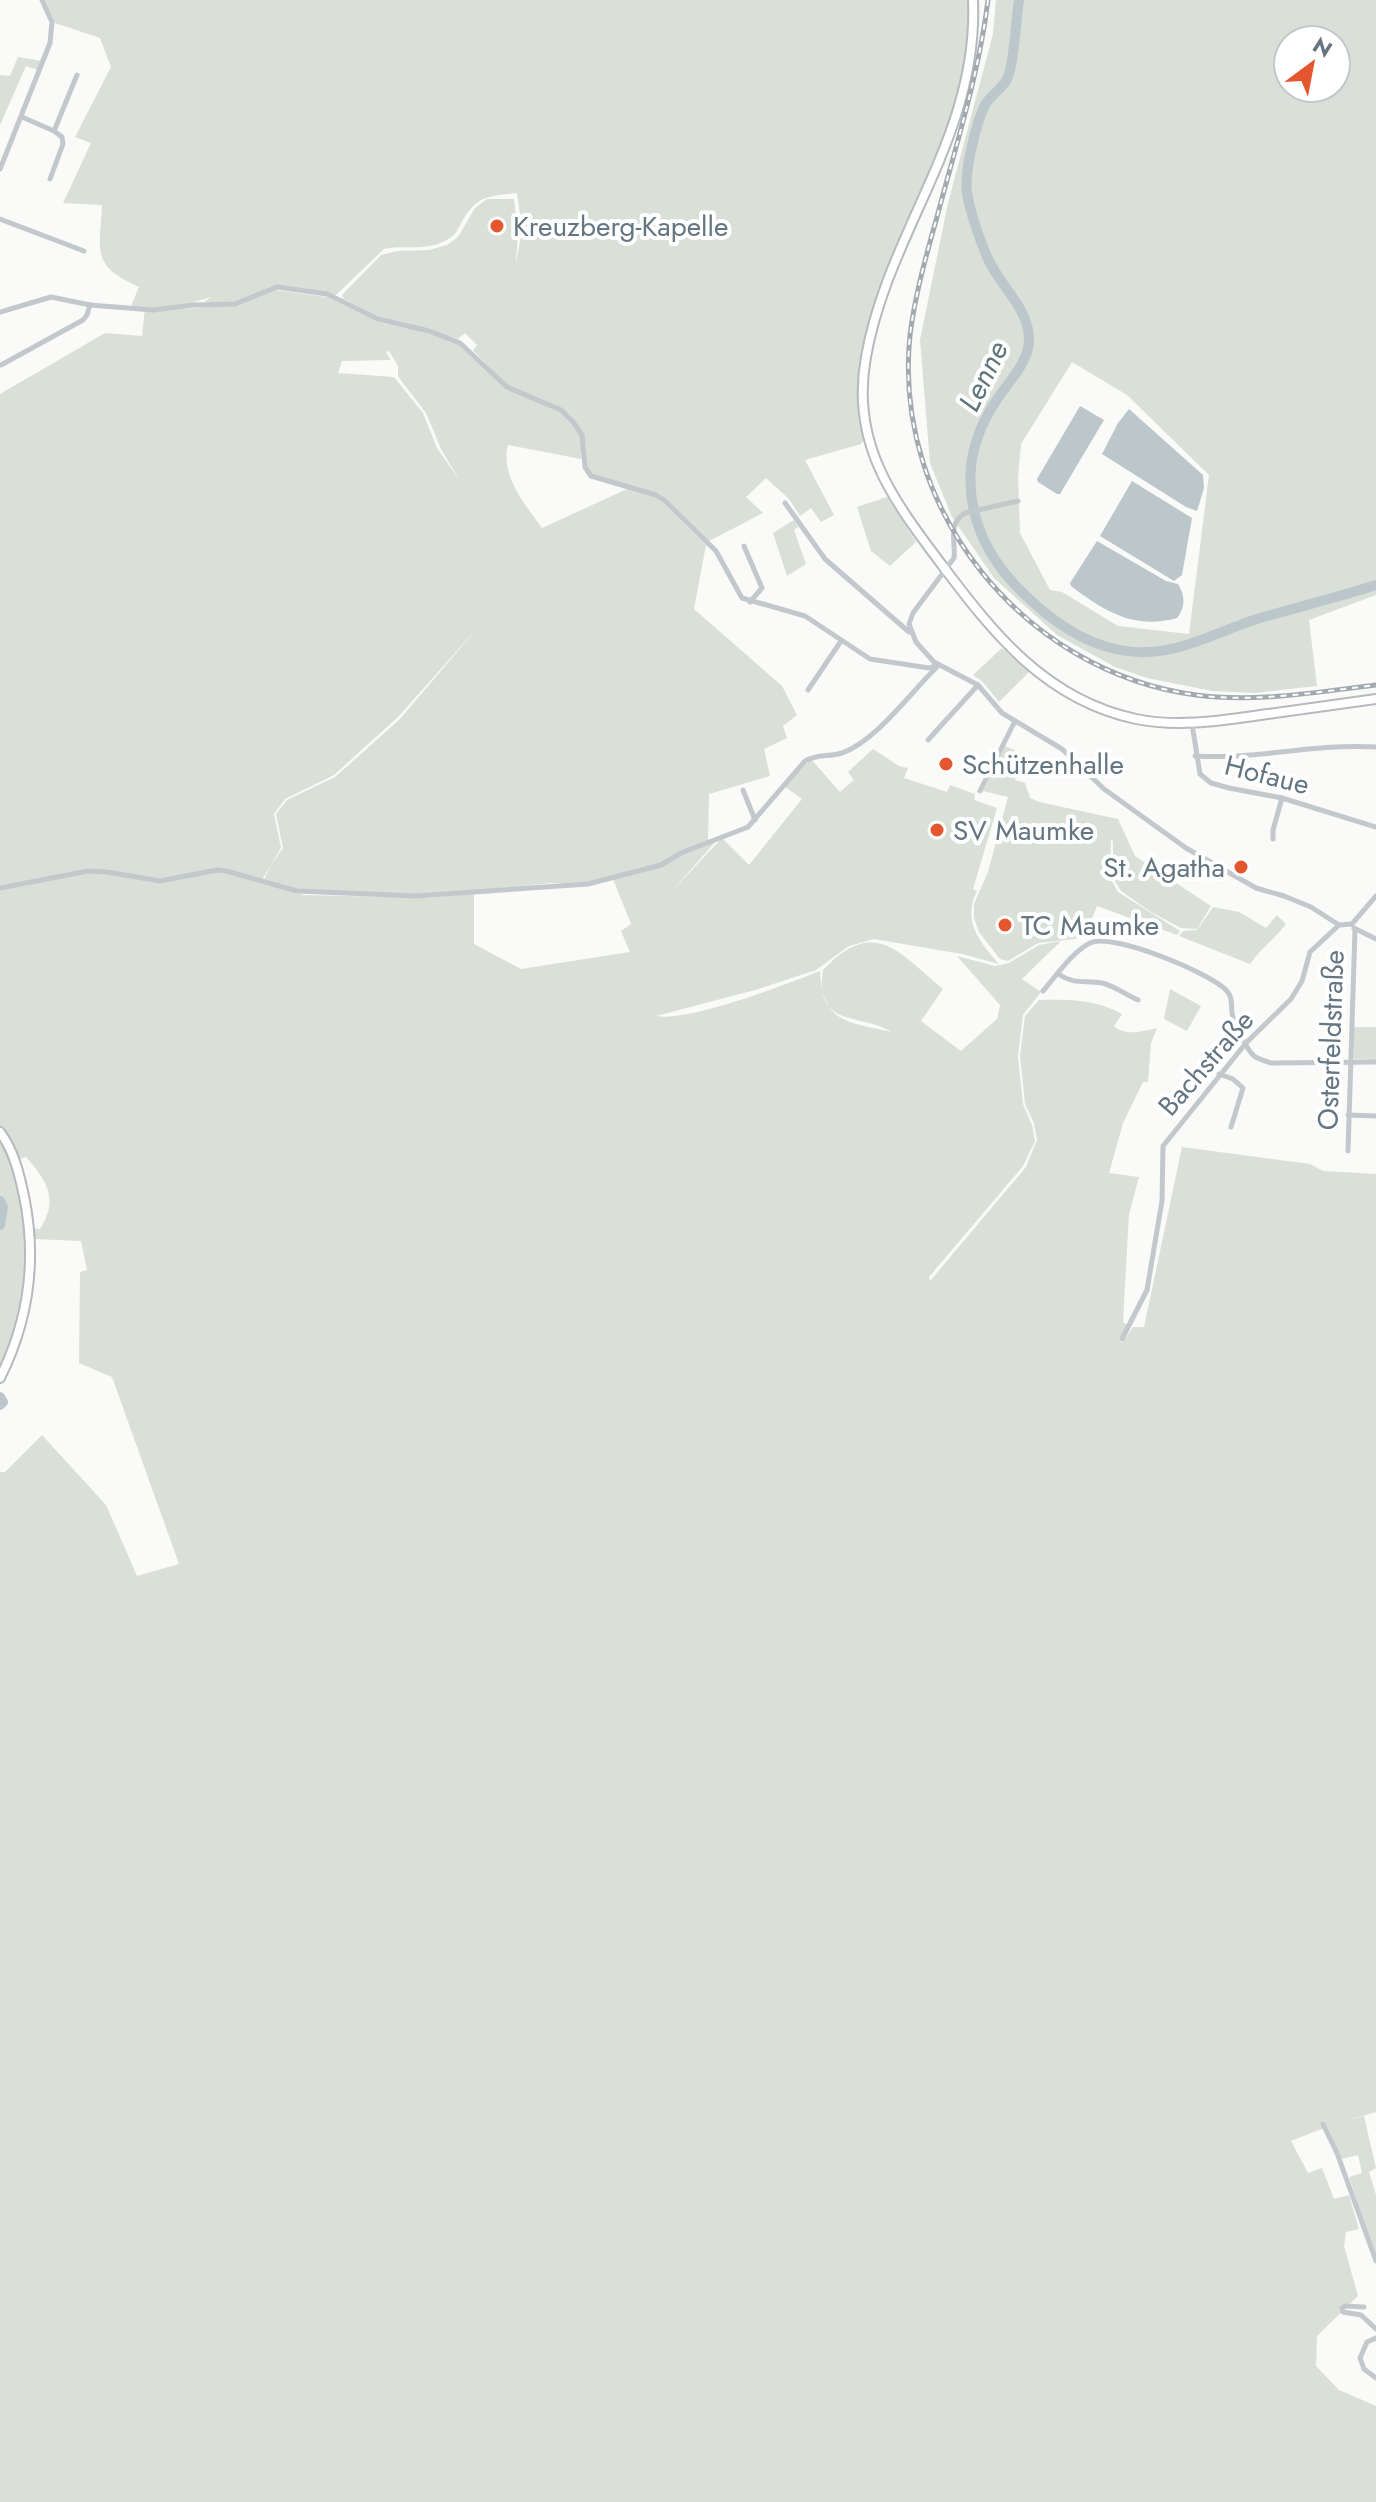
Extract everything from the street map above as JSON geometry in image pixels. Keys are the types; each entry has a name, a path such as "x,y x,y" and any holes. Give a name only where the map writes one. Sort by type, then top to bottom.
{"main road":[{"path":"973,0 967,79 956,118 887,287 866,354 863,388 867,433 877,466 892,496 1003,642 1034,671 1092,705 1123,716 1192,724 1376,699"},
{"path":"0,1132 10,1146 21,1182 31,1250 30,1281 22,1323 0,1378"}],"street":[{"path":"0,169 50,43 52,22 42,0"},
{"path":"54,131 77,75"},
{"path":"22,117 62,137 63,144 50,179"},
{"path":"0,219 84,251"},
{"path":"0,312 46,297 90,305 153,310 229,305 268,289 283,288 327,294 378,319 450,338 473,353 507,387 567,415 582,435 585,467 591,476 664,500 713,548 738,593 750,602 805,616 870,659 929,668 939,665"},
{"path":"1,365 83,320 90,305"},
{"path":"910,633 913,613 955,553 954,527 959,517 1018,501"},
{"path":"785,503 825,559 910,633 939,665 978,685 1002,713 1062,749 1111,794 1186,848 1256,888 1311,907 1339,925 1354,927 1376,939"},
{"path":"744,546 762,588 750,602"},
{"path":"808,690 841,641"},
{"path":"0,888 88,871 160,881 217,870 297,891 426,897 588,884 661,865 738,832 755,820 805,761 811,757 842,753 867,738 939,665"},
{"path":"928,740 978,685"},
{"path":"980,791 1015,721"},
{"name":"Hofaue","path":"1192,724 1200,774 1211,783 1282,798 1376,827"},
{"path":"1195,756 1239,757 1337,746 1376,747"},
{"path":"743,790 755,820"},
{"path":"1273,839 1282,798"},
{"path":"1354,927 1376,896"},
{"name":"Bachstraße","path":"1122,1339 1147,1290 1162,1201 1163,1146 1219,1074 1291,999 1302,981 1310,952 1339,925"},
{"name":"Osterfeldstraße","path":"1348,1151 1354,927"},
{"path":"1043,991 1081,949 1094,941 1141,948 1226,989 1232,998 1232,1015 1252,1055 1271,1063 1376,1062"},
{"path":"1058,974 1070,982 1101,983 1114,987 1138,1000"},
{"path":"1219,1074 1233,1079 1243,1088 1231,1127"},
{"path":"1348,1115 1376,1116"},
{"path":"1323,2124 1337,2153 1376,2261"},
{"path":"1364,2307 1342,2308 1343,2312 1361,2315 1376,2329"},
{"path":"1376,2338 1367,2342 1360,2358 1364,2369 1376,2378"}],"shaded area":[{"path":"45,0 969,0 964,85 945,142 875,308 863,348 859,407 865,438 861,444 805,460 834,515 821,522 811,508 800,516 789,499 766,478 746,497 763,513 709,541 661,495 591,473 582,438 581,459 508,445 506,456 511,479 542,528 627,489 658,498 706,545 694,609 782,686 797,715 783,726 787,738 764,749 770,776 709,794 708,841 662,863 585,884 551,883 427,896 304,892 264,880 283,848 276,814 287,800 335,777 399,720 480,625 398,717 334,775 285,799 274,814 281,848 262,880 217,869 160,880 107,871 0,886 0,394 105,333 142,336 145,308 131,306 139,287 112,271 101,255 102,205 63,203 91,143 75,137 111,67 100,38 55,23","holes":["517,193 522,229 516,265 518,229 514,199 487,199 475,208 458,237 447,245 381,255 342,295 344,299 377,316 458,339 465,333 477,345 473,350 507,386 458,344 426,332 382,323 327,297 275,290 241,304 183,309 180,306 211,297 204,302 232,303 273,287 336,295 384,249 442,243 454,235 478,202 490,197","389,351 398,366 398,376 426,413 442,451 460,481 437,448 423,413 394,377 338,373 342,361 391,360 386,352","557,406 575,422 582,438"]},
{"path":"996,0 1376,0 1376,595 1309,620 1317,686 1255,693 1212,691 1147,678 1115,667 1057,635 994,578 952,517 930,463 920,340 948,203 993,34","holes":["1072,362 1127,395 1209,475 1189,634 1118,626 1062,592 1050,590 1020,533 1018,478 1021,444"]},
{"path":"18,57 42,61 38,70 26,66 0,125 0,75 10,76"},
{"path":"1080,406 1104,420 1060,494 1057,494 1037,479"},
{"path":"1129,409 1203,475 1204,488 1197,511 1102,454"},
{"path":"1132,481 1192,518 1182,575 1174,581 1100,536"},
{"path":"887,497 916,542 890,566 871,551 857,507"},
{"path":"794,520 798,527 794,530 806,564 787,576 773,533"},
{"path":"1097,541 1166,581 1178,584 1184,601 1177,618 1147,622 1133,620 1095,603 1071,586"},
{"path":"1002,648 1029,672 999,702 973,675"},
{"path":"1005,746 1025,755 1015,780 1025,783 1030,798 1118,819 1135,856 1211,906 1197,929 1181,928 1121,891 1113,878 1111,840 1110,878 1118,892 1180,931 1177,935 1097,906 1084,938 1038,943 1008,961 1000,959 979,932 974,918 974,904 988,872 1008,797 983,791"},
{"path":"873,749 899,766 908,768 904,778 947,792 950,785 975,794 974,800 997,808 973,889 977,891 971,912 979,939 999,964 962,954 874,939 849,946 816,970 656,1016 713,1008 820,971 822,988 823,970 841,954 857,945 886,945 899,952 943,989 921,1021 961,1051 997,1019 1000,1005 957,956 995,966 1009,963 1039,945 1061,941 1022,979 1041,992 1023,1015 1018,1056 1023,1104 1035,1141 1023,1166 929,1277 930,1281 1026,1167 1037,1140 1034,1123 1025,1104 1020,1056 1025,1016 1039,1000 1082,1001 1102,1005 1122,1014 1114,1026 1124,1031 1157,1028 1151,1043 1148,1082 1143,1082 1123,1123 1109,1173 1139,1177 1129,1214 1123,1322 1128,1325 1119,1340 1122,1343 1133,1327 1144,1327 1182,1147 1310,1164 1323,1171 1376,1174 1376,2112 1338,2123 1364,2116 1376,2168 1369,2172 1376,2195 1376,2258 1349,2177 1362,2173 1358,2155 1342,2159 1327,2127 1291,2141 1308,2173 1322,2168 1334,2199 1349,2195 1359,2229 1346,2232 1344,2246 1358,2296 1317,2336 1316,2366 1339,2390 1376,2406 1376,2502 0,2502 0,1472 5,1472 42,1435 106,1505 137,1576 179,1564 112,1377 79,1363 80,1272 87,1270 81,1241 34,1239 33,1228 40,1229 49,1208 48,1191 40,1174 26,1157 19,1159 0,1126 0,889 89,873 108,873 160,883 218,871 304,895 426,898 474,894 474,944 521,969 630,952 621,931 631,924 613,879 664,865 717,840 671,892 722,838 749,865 802,799 784,786 811,759 840,792 854,780 848,772","holes":["829,1005 842,1016 892,1032 841,1018 832,1011"]},
{"path":"1213,907 1239,912 1266,928 1277,915 1286,924 1250,964 1179,936 1183,931 1197,930"},
{"path":"1170,989 1201,1006 1187,1031 1164,1019"},
{"path":"1354,1027 1376,1027 1376,1060 1354,1059"},
{"path":"0,1138 11,1159 17,1181 24,1219 26,1263 15,1326 0,1367"}],"waterway":[{"name":"Lenne","path":"1019,0 1010,70 1006,81 982,113 967,173 967,193 983,246 994,271 1025,319 1029,341 1024,359 984,422 972,459 972,501 988,549 1020,590 1053,619 1090,641 1131,652 1175,648 1260,618 1376,585"},
{"path":"0,1201 3,1207 0,1225"},
{"path":"0,1397 3,1402 0,1405"}],"railway":[{"path":"988,0 973,82 921,276 910,335 910,399 923,461 947,519 981,572 1025,617 1076,654 1133,680 1196,695 1241,698 1376,685"}],"place":[{"name":"Kreuzberg-Kapelle","path":"497,226"},
{"name":"Schützenhalle","path":"946,764"},
{"name":"SV Maumke","path":"937,830"},
{"name":"St. Agatha","path":"1241,867"},
{"name":"TC Maumke","path":"1005,925"}]}
